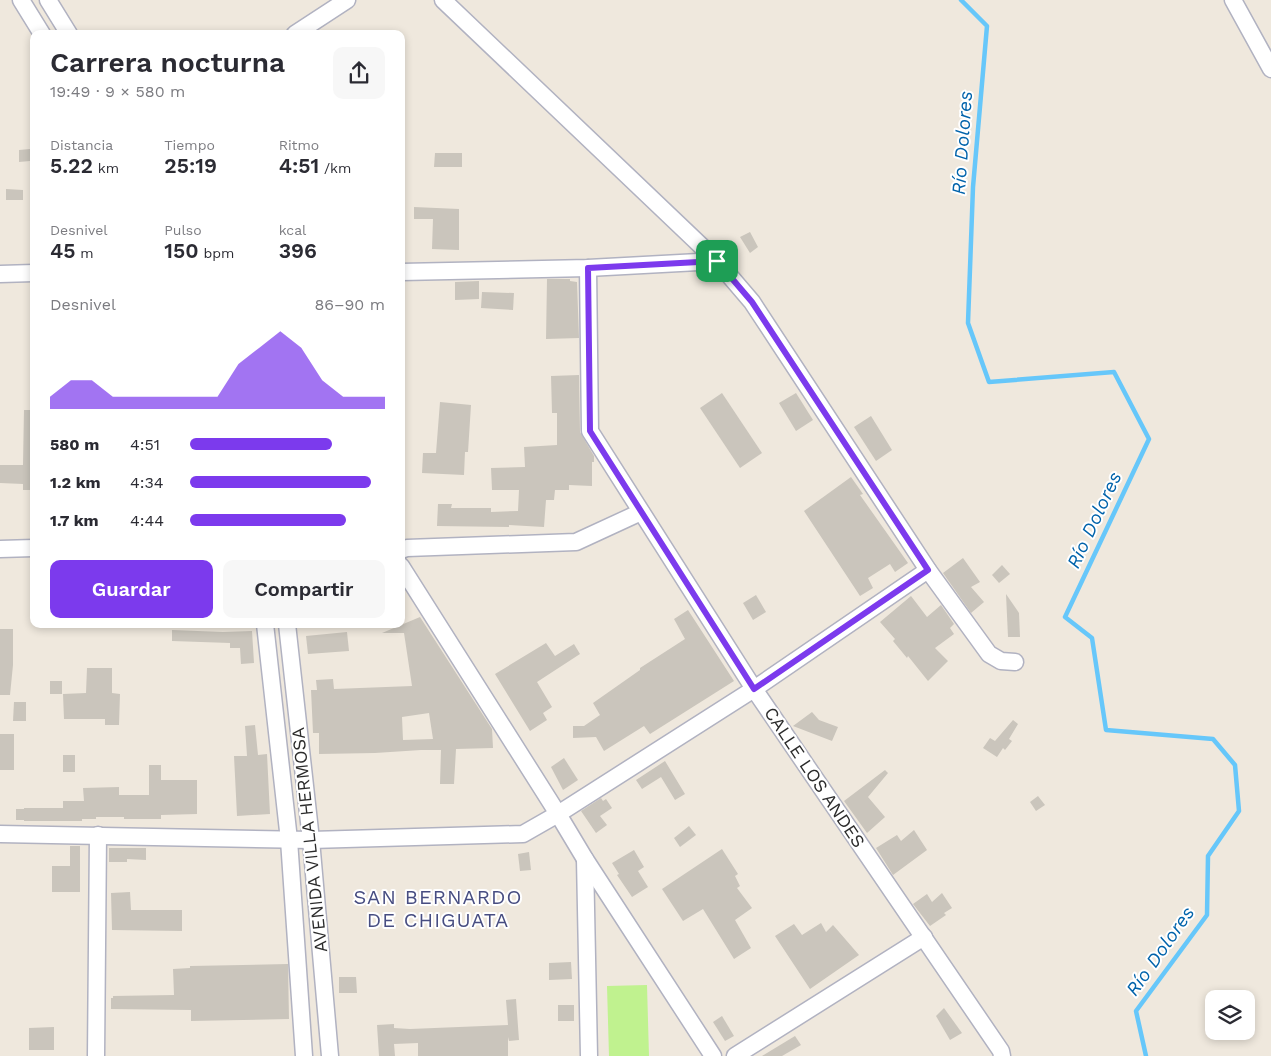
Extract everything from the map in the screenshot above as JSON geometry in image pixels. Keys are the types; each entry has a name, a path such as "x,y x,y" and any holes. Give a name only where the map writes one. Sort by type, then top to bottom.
{"street":[{"path":"21,0 40,30"},
{"path":"48,0 67,30"},
{"path":"301,30 347,0"},
{"path":"443,0 717,261 752,302 928,570 989,654 1001,661 1014,662"},
{"path":"1233,0 1271,69"},
{"path":"405,272 588,268 717,261"},
{"name":"CALLE LOS ANDES","path":"588,268 590,431 754,689 924,937 1001,1051 1002,1056"},
{"path":"0,274 30,273"},
{"path":"405,549 576,542 641,512"},
{"path":"0,549 30,548"},
{"path":"0,834 311,840 523,834 558,814 754,689 928,570"},
{"path":"405,572 585,859 713,1056"},
{"name":"AVENIDA VILLA HERMOSA","path":"264,628 289,840 304,1056"},
{"name":"AVENIDA VILLA HERMOSA","path":"287,628 311,840 330,1056"},
{"path":"96,1056 98,835"},
{"path":"585,859 589,1056"},
{"path":"736,1056 924,937"}],"green space":[{"path":"647,985 649,1056 609,1056 607,986"}],"building":[{"path":"30,149 30,161 19,162 19,150"},
{"path":"435,153 462,153 462,167 434,167"},
{"path":"6,189 23,190 23,200 6,200"},
{"path":"414,207 459,209 459,250 432,249 433,219 414,219"},
{"path":"750,232 758,247 750,253 740,237"},
{"path":"547,279 570,279 570,281 577,282 579,338 546,339"},
{"path":"479,281 479,299 455,300 455,282"},
{"path":"482,292 514,293 513,310 481,308"},
{"path":"579,375 580,432 594,456 594,462 592,462 592,486 569,485 569,490 555,490 554,500 546,500 544,527 509,525 509,527 437,526 438,504 452,504 451,508 491,508 491,512 518,511 519,490 492,490 491,468 525,467 524,447 557,445 557,413 552,413 551,376"},
{"path":"722,393 762,453 740,468 700,408"},
{"path":"796,393 813,420 796,431 779,403"},
{"path":"440,402 471,405 468,452 465,452 464,475 422,473 423,453 436,453"},
{"path":"24,410 30,410 30,490 23,490 23,484 0,483 0,465 23,465"},
{"path":"871,416 892,450 876,461 854,427"},
{"path":"851,477 863,494 860,495 908,563 895,572 890,564 868,578 873,588 860,596 804,511"},
{"path":"963,558 980,582 971,587 984,602 971,613 943,573"},
{"path":"1002,565 1010,574 999,583 992,575"},
{"path":"1006,594 1019,613 1020,637 1008,637"},
{"path":"756,595 766,612 753,620 743,603"},
{"path":"911,596 927,617 941,605 954,624 950,628 954,634 935,648 948,661 928,681 893,641 895,639 880,622"},
{"path":"688,610 734,681 650,734 644,726 604,751 596,737 573,738 573,726 584,726 600,715 593,703 640,670 640,668 685,639 674,619"},
{"path":"420,617 492,729 493,748 456,749 454,784 440,784 441,750 319,754 319,733 313,733 311,690 317,690 316,680 333,679 334,689 412,686 404,633 382,633 394,628 405,628 405,623","holes":["429,713 433,739 403,740 402,717"]},
{"path":"0,629 13,629 13,665 10,695 0,695"},
{"path":"172,630 252,631 254,663 241,664 240,648 230,648 230,643 172,641"},
{"path":"347,632 349,651 308,654 306,636"},
{"path":"546,643 555,656 574,644 580,654 537,682 552,707 543,713 547,720 530,731 495,674"},
{"path":"87,668 112,668 112,693 120,694 119,725 105,725 105,719 64,719 63,694 86,693"},
{"path":"50,681 62,681 62,694 50,694"},
{"path":"14,702 26,702 26,721 13,721"},
{"path":"812,712 819,720 838,727 832,741 793,726"},
{"path":"1013,720 1018,724 1009,739 1012,741 1005,750 1003,748 997,757 983,748 990,738 995,741"},
{"path":"255,725 258,755 267,754 270,814 237,816 234,756 247,756 245,726"},
{"path":"0,734 14,734 14,770 0,770"},
{"path":"63,755 75,755 75,772 63,772"},
{"path":"564,758 578,780 563,790 551,767"},
{"path":"665,761 685,794 675,800 661,777 642,789 636,780"},
{"path":"149,765 161,765 161,780 197,780 197,814 161,815 161,819 96,817 96,819 82,819 82,821 16,820 16,809 63,808 63,801 84,801 83,788 119,787 119,795 149,795"},
{"path":"885,770 888,773 868,797 885,817 867,833 844,801"},
{"path":"1038,796 1045,805 1036,811 1030,802"},
{"path":"601,798 603,801 606,799 612,808 600,816 607,825 596,833 581,811"},
{"path":"689,826 696,835 680,847 674,838"},
{"path":"914,830 927,850 893,875 876,848 897,835 901,841"},
{"path":"70,846 80,846 80,892 52,892 52,866 70,866"},
{"path":"109,848 146,848 146,860 127,859 127,862 109,862"},
{"path":"722,849 738,874 735,876 740,886 737,888 752,908 735,920 751,948 734,959 703,909 683,921 662,889"},
{"path":"634,850 644,867 638,871 648,887 632,897 617,875 619,874 612,863"},
{"path":"529,852 531,870 520,871 518,854"},
{"path":"130,892 131,910 182,910 182,931 112,930 111,893"},
{"path":"942,893 952,908 944,913 946,915 930,926 913,904 927,894 932,902"},
{"path":"821,923 826,932 833,925 859,955 810,989 775,936 794,924 802,935"},
{"path":"571,962 572,979 549,980 549,963"},
{"path":"288,964 289,1019 191,1021 191,1010 111,1009 111,998 113,996 174,995 173,969 190,968 190,966"},
{"path":"339,977 356,977 357,993 339,993"},
{"path":"516,999 519,1040 509,1041 508,1037 508,1056 418,1056 418,1043 394,1044 395,1056 379,1056 377,1025 394,1024 394,1028 410,1029 508,1025 506,1000"},
{"path":"558,1005 574,1005 574,1021 558,1021"},
{"path":"944,1008 962,1033 950,1040 936,1016"},
{"path":"722,1016 734,1036 725,1041 713,1022"},
{"path":"54,1027 54,1050 29,1050 29,1028"},
{"path":"795,1036 801,1045 782,1056 762,1056"}],"waterway":[{"name":"Río Dolores","path":"961,0 987,26 973,187 968,323 989,382 1114,372 1149,439 1065,617 1092,638 1106,730 1213,739 1235,765 1239,811 1208,856 1207,915 1136,1011 1146,1056"}],"district":[{"name":"SAN BERNARDO DE CHIGUATA","path":"438,908"}],"route":[{"path":"717,261 752,302 928,570 754,689 590,431 588,268 717,261"}]}
